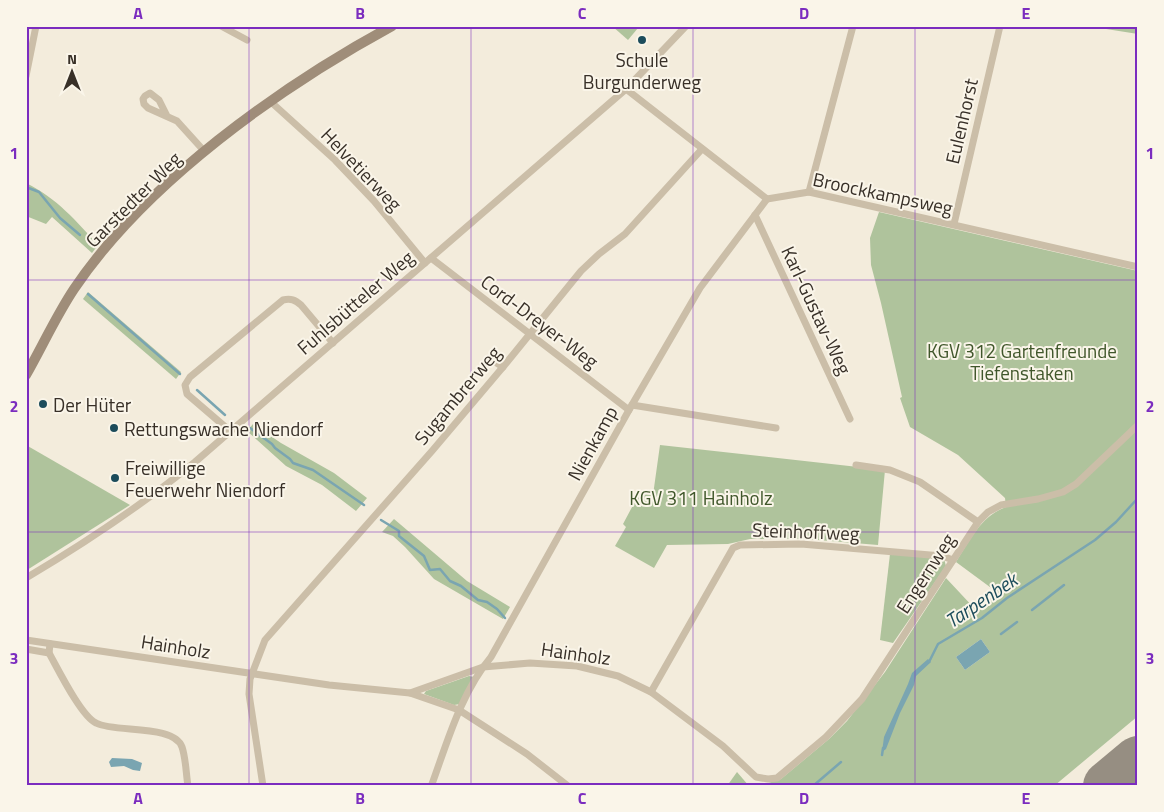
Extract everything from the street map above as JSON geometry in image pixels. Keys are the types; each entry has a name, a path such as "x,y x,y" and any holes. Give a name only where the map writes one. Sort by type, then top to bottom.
{"main road":[{"name":"Garstedter Weg","path":"26,375 74,290 101,254 157,194 205,152 271,102 342,55 392,26"}],"street":[{"path":"26,76 36,26"},
{"path":"221,26 247,40"},
{"name":"Fuhlsbütteler Weg","path":"26,578 115,522 195,462 626,90 686,26"},
{"path":"809,192 854,26"},
{"name":"Eulenhorst","path":"954,224 1000,26"},
{"path":"626,90 767,199"},
{"name":"Helvetierweg","path":"271,102 342,166 374,201 425,264"},
{"name":"Garstedter Weg","path":"167,116 177,121 205,152"},
{"name":"Sugambrerweg","path":"263,786 249,694 250,679 265,640 432,451 581,271 598,254 625,234 702,149"},
{"name":"Broockkampsweg","path":"767,199 809,192 1138,267"},
{"name":"Nienkamp","path":"432,784 459,710 483,667 491,657 630,407 700,288 767,199"},
{"name":"Karl-Gustav-Weg","path":"755,215 850,419"},
{"name":"Cord-Dreyer-Weg","path":"431,258 630,407 776,428"},
{"path":"230,431 187,394 185,385 190,377 283,300 289,298 301,305 333,343"},
{"path":"492,360 503,367"},
{"name":"Engernweg","path":"768,779 777,778 826,737 862,699 978,522 988,512 1001,505 1052,496 1063,492 1076,484 1138,425"},
{"path":"856,465 890,470 920,482 978,522"},
{"name":"Steinhoffweg","path":"651,692 733,548 740,545 801,544 942,556 953,560"},
{"name":"Hainholz","path":"26,640 328,685 410,693 459,710 527,754 568,786"},
{"path":"50,644 49,653 82,711 94,723 159,733 171,736 179,742 182,748 188,786"},
{"path":"26,649 49,653"},
{"name":"Hainholz","path":"410,693 483,667 530,663 577,666 618,676 651,692 724,746 756,777 768,779"}],"green space":[{"path":"612,26 635,26 638,28 628,40"},
{"path":"1087,26 1138,26 1138,34"},
{"path":"26,183 57,203 82,227 98,245 92,253 52,217 46,224 26,216"},
{"name":"KGV 312 Gartenfreunde Tiefenstaken","path":"879,212 1138,271 1138,716 1054,786 766,785 781,779 829,739 847,721 885,672 946,578 975,609 998,593 956,562 971,537 983,523 997,511 1006,507 1005,498 958,455 910,427 900,398 902,397 871,265 870,238","holes":["981,639 990,652 965,670 956,657"]},
{"path":"88,292 181,372 176,379 83,299"},
{"path":"253,424 281,443 334,473 367,498 356,511 322,485 286,466 247,431"},
{"path":"26,445 130,505 27,570 26,570"},
{"name":"KGV 311 Hainholz","path":"660,445 885,470 878,545 806,539 750,539 728,544 667,545 654,568 615,546 626,527 623,524 639,494 653,495"},
{"path":"394,519 467,581 510,607 503,619 434,579 393,536 382,532"},
{"path":"890,554 944,559 946,566 893,643 880,640"},
{"path":"469,676 474,677 460,704 454,705 424,694 426,691"},
{"path":"737,772 749,786 727,786"}],"water":[{"path":"981,639 990,652 965,670 956,657"},
{"path":"928,659 931,662 916,676 914,685 900,713 886,749 882,752 884,737 912,673"},
{"path":"112,758 132,759 142,763 140,771 124,766 111,767 109,762"}],"waterway":[{"path":"26,187 39,192 60,218 80,235"},
{"path":"88,294 180,374"},
{"path":"197,390 225,415"},
{"path":"250,428 293,463 313,470 364,505"},
{"name":"Tarpenbek","path":"929,662 938,644 982,618 1007,598 1095,540 1116,522 1138,498"},
{"path":"381,520 399,531 399,536 424,556 430,570 440,569 450,581 461,586 478,600 487,602 505,618"},
{"path":"1032,610 1064,585"},
{"path":"1001,634 1017,622"},
{"name":"Tarpenbek","path":"882,755 883,748"},
{"path":"813,786 841,762"}],"runway":[{"path":"1108,786 1138,761"}],"place":[{"name":"Schule Burgunderweg","path":"642,40"},
{"name":"Der Hüter","path":"43,404"},
{"name":"Rettungswache Niendorf","path":"114,428"},
{"name":"Freiwillige Feuerwehr Niendorf","path":"115,478"}]}
